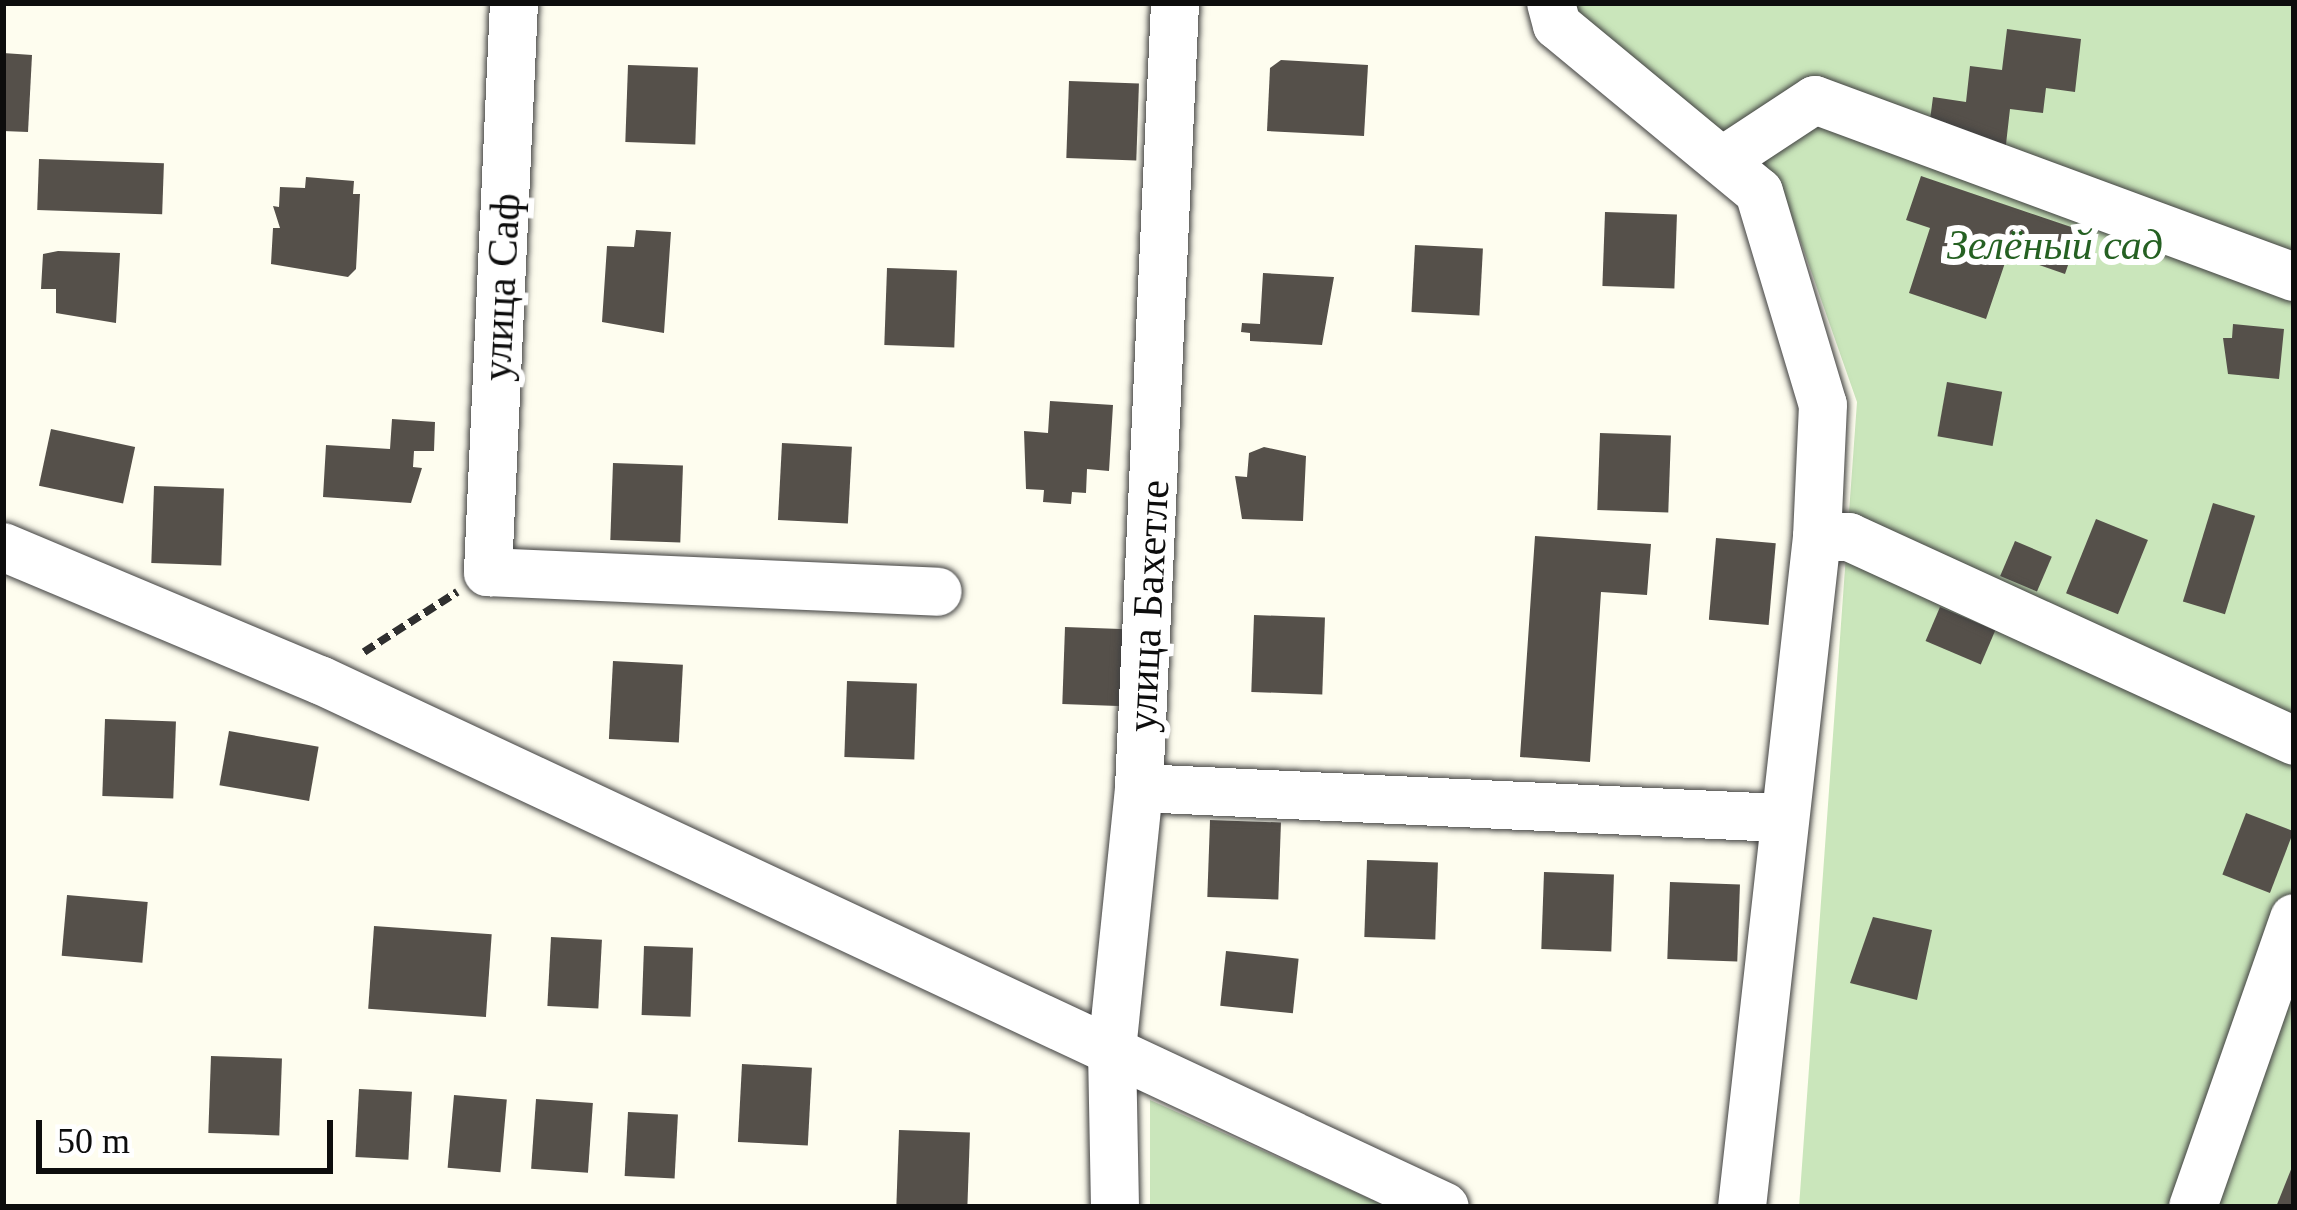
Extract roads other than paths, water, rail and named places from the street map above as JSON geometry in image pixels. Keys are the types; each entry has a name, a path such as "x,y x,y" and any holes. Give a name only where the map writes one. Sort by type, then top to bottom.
{"street":[{"name":"улица Саф","path":"514,3 488,572 938,592"},
{"name":"улица Бахетле","path":"1115,1207 1112,1050 1139,788 1175,3"},
{"path":"1551,3 1557,25 1760,192 1823,405 1817,537 1780,818 1742,1207"},
{"path":"1722,161 1815,100 2294,277"},
{"path":"1817,537 1849,537 2294,741"},
{"path":"3,547 320,680 1445,1207"},
{"path":"1139,788 1780,818"},
{"path":"2193,1207 2294,918"}],"park label":[{"name":"Зелёный сад","path":"2055,245"}]}
